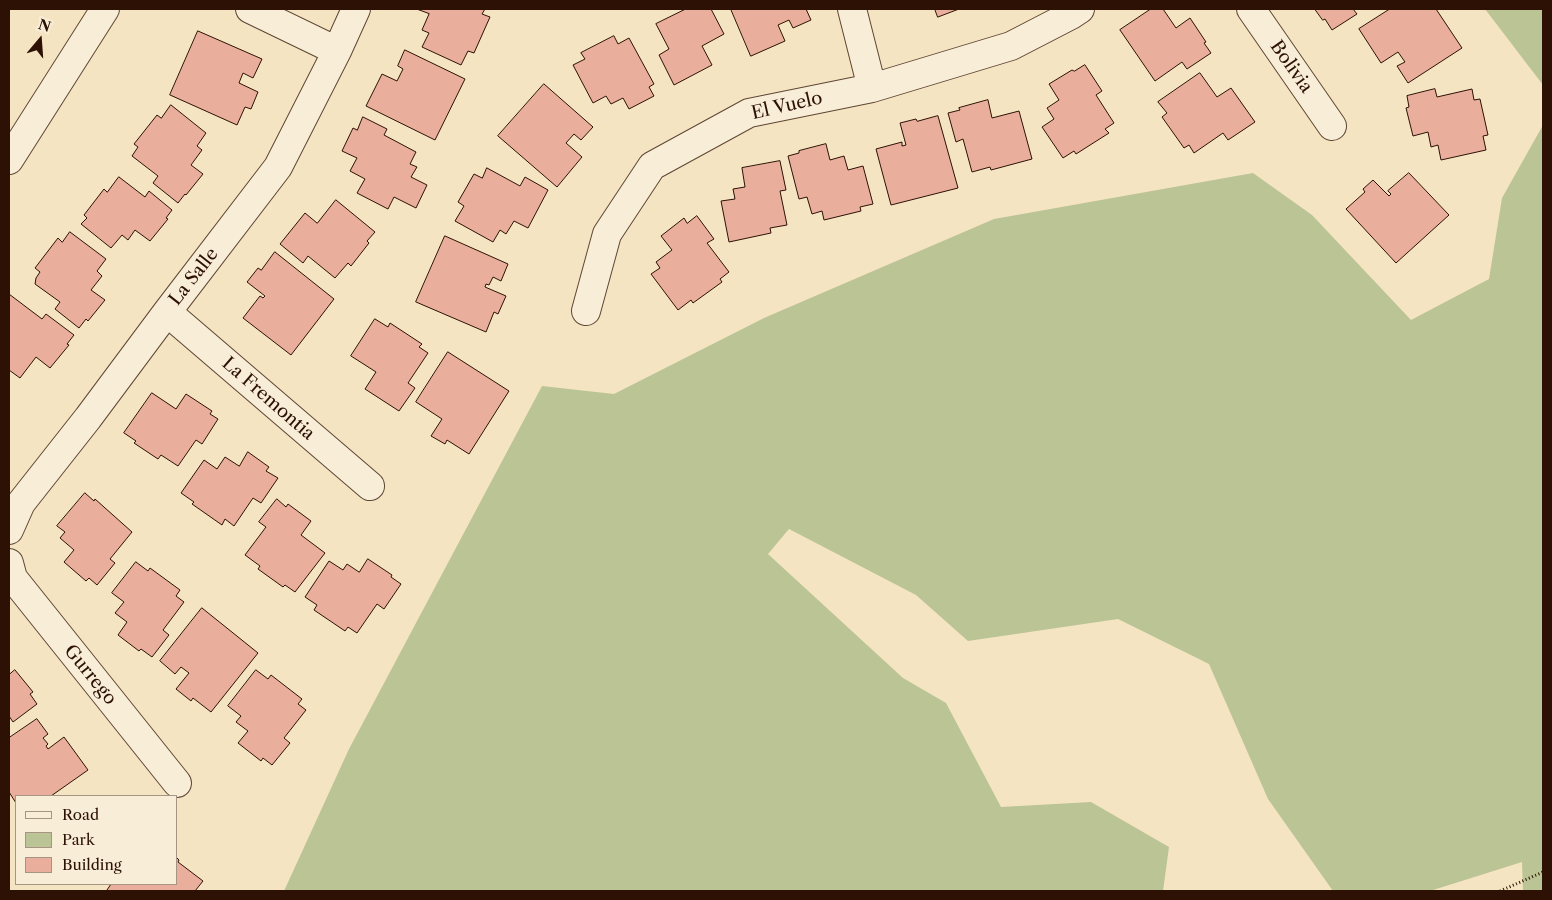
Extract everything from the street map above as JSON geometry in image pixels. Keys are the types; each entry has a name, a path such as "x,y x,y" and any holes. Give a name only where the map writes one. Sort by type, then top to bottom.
{"street":[{"path":"9,160 105,9"},
{"path":"250,9 337,51"},
{"name":"La Salle","path":"9,530 21,503 88,418 278,167 337,51 356,9"},
{"path":"852,9 872,88"},
{"name":"El Vuelo","path":"586,311 607,234 652,166 749,113 872,88 1011,46 1080,9"},
{"name":"Bolivia","path":"1251,9 1332,126"},
{"name":"La Fremontia","path":"167,312 370,486"},
{"name":"Gurrego","path":"9,564 13,578 177,784"}],"path":[{"path":"1500,891 1543,872"}],"green space":[{"path":"1485,9 1543,9 1543,85"},
{"path":"1543,125 1543,891 1523,891 1522,862 1430,891 1333,891 1268,799 1209,664 1118,619 968,641 916,595 789,529 768,554 903,678 946,703 1001,807 1091,802 1169,847 1163,891 284,891 349,749 542,386 614,394 764,318 994,219 1253,173 1312,215 1411,320 1489,279 1502,198"}],"building":[{"path":"417,9 485,9 482,14 490,17 474,53 468,51 461,65 422,47 429,33 422,30 429,14"},
{"path":"686,9 711,9 724,34 702,46 712,65 674,85 659,55 669,49 656,24"},
{"path":"731,9 806,9 811,20 793,28 789,20 778,25 785,41 751,56"},
{"path":"935,9 959,9 938,17"},
{"path":"1151,9 1163,9 1176,28 1190,18 1211,53 1187,69 1182,62 1155,81 1120,30"},
{"path":"1315,9 1353,9 1357,14 1332,30"},
{"path":"1390,9 1436,9 1462,48 1408,83 1397,66 1405,62 1398,52 1381,63 1359,29"},
{"path":"198,31 262,59 253,78 243,73 239,83 258,92 251,109 245,107 237,125 170,95"},
{"path":"614,36 618,44 629,38 654,84 649,87 654,96 629,109 623,98 611,104 606,96 593,103 573,65 585,59 581,53"},
{"path":"405,50 465,79 435,140 366,106 382,74 397,81 403,69 398,66"},
{"path":"1085,65 1102,91 1096,95 1114,123 1105,129 1109,133 1076,154 1074,151 1063,158 1042,127 1054,119 1047,108 1059,100 1049,84 1072,70 1074,71"},
{"path":"1200,73 1217,97 1231,88 1255,122 1228,140 1223,133 1194,153 1189,145 1184,148 1162,117 1167,113 1158,102"},
{"path":"544,84 593,127 581,140 574,134 566,143 582,157 557,187 498,136"},
{"path":"1435,89 1437,97 1472,89 1474,100 1480,99 1488,135 1483,136 1486,150 1441,160 1438,145 1431,147 1428,132 1413,136 1406,108 1409,107 1407,96"},
{"path":"988,100 992,118 1019,111 1032,159 991,170 990,167 972,172 963,139 956,142 948,113"},
{"path":"171,105 206,133 197,146 202,150 191,165 203,174 178,203 153,183 158,176 132,156 138,147 134,144 157,115 161,118"},
{"path":"938,116 958,188 891,205 876,149 902,142 902,146 906,145 900,123"},
{"path":"363,117 387,129 384,135 416,152 410,164 417,167 411,177 427,185 416,208 394,197 388,209 357,193 365,179 350,171 357,158 342,151 353,128 357,130"},
{"path":"826,144 830,160 844,156 848,170 863,166 873,204 860,207 861,211 824,220 822,211 812,214 807,197 799,199 788,156"},
{"path":"780,161 786,190 780,191 787,225 770,228 771,233 729,242 721,201 735,199 733,189 745,187 742,168"},
{"path":"487,168 520,186 525,177 548,190 528,228 514,221 506,234 500,230 493,242 455,221 464,206 458,202 474,174 482,178"},
{"path":"1409,173 1449,215 1396,263 1346,209 1365,192 1363,189 1373,180 1389,196 1391,194 1388,191"},
{"path":"119,177 145,197 149,191 172,210 166,218 168,219 150,241 135,230 128,240 122,235 111,248 81,224 87,218 84,215 104,189 107,192"},
{"path":"336,200 375,232 351,266 348,263 335,278 308,256 303,263 280,244 305,213 317,223"},
{"path":"697,216 714,239 707,243 729,272 720,279 722,282 693,303 691,300 678,310 651,274 660,268 656,262 672,250 661,236 684,218 687,223"},
{"path":"70,232 106,259 97,271 102,276 91,290 105,300 88,321 86,319 79,328 55,309 60,302 35,284 40,272 35,268 58,238 62,242"},
{"path":"445,236 508,264 501,281 493,277 489,285 486,284 485,287 506,296 498,314 494,312 486,332 416,302"},
{"path":"275,252 334,299 291,355 243,318 260,296 263,298 265,296 247,282 258,268 261,270"},
{"path":"9,294 42,319 46,314 74,335 67,344 69,345 50,368 36,357 20,378 9,370"},
{"path":"375,319 388,327 390,323 422,344 419,347 428,353 408,383 415,388 399,411 365,389 376,372 351,356"},
{"path":"448,352 509,391 469,454 447,440 445,444 431,436 442,419 416,402"},
{"path":"152,393 176,409 186,394 212,411 210,414 218,419 202,444 196,440 178,466 161,455 158,459 134,443 136,441 124,433"},
{"path":"248,452 269,467 266,471 278,478 261,503 253,498 234,526 225,519 222,525 192,504 194,502 181,493 204,460 217,469 225,457 239,466"},
{"path":"85,493 94,501 95,499 132,532 110,559 115,563 97,585 89,578 86,581 64,562 74,550 60,538 65,532 57,526"},
{"path":"277,499 286,507 288,504 311,521 301,535 325,553 295,592 285,585 283,587 258,569 260,566 245,555 266,527 259,522"},
{"path":"368,559 392,575 391,577 401,584 384,609 377,604 357,633 348,627 345,631 314,610 317,605 305,597 329,561 343,570 347,564 359,572"},
{"path":"136,562 148,571 150,568 180,590 176,596 184,602 163,630 169,635 152,657 141,649 139,651 118,635 127,622 115,613 124,602 112,593"},
{"path":"202,608 258,653 211,712 193,698 191,701 176,689 189,673 181,667 175,674 160,661"},
{"path":"15,670 33,692 30,694 37,704 13,722 9,716 9,675"},
{"path":"256,670 268,679 271,675 302,699 298,704 306,710 284,738 290,743 272,765 263,758 261,761 238,743 248,731 236,722 241,716 228,706"},
{"path":"37,719 48,734 43,738 48,744 46,746 48,749 64,737 88,770 52,795 15,795 15,801 9,792 9,738"},
{"path":"178,862 203,881 195,891 107,890 110,885 178,885"}]}
